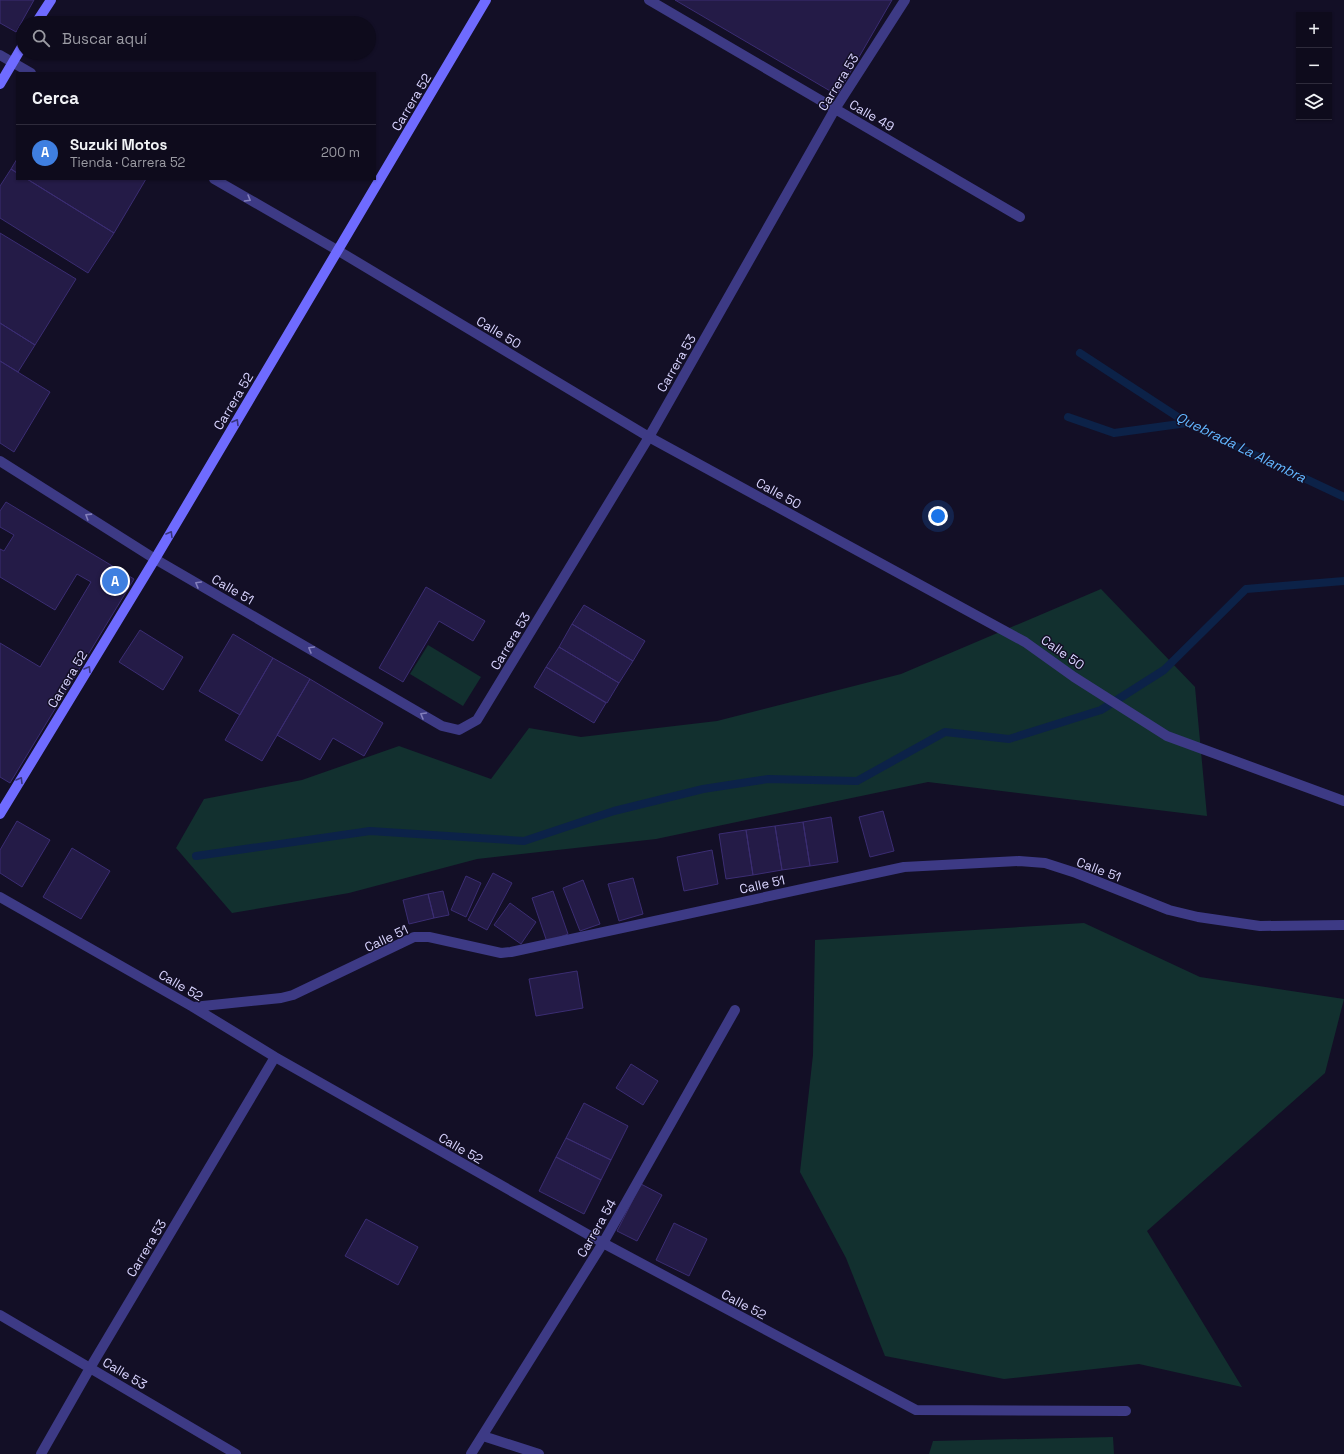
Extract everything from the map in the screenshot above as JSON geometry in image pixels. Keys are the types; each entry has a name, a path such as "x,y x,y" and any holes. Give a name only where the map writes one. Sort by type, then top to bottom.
{"main road":[{"path":"40,16 50,0"},
{"name":"Carrera 52","path":"0,814 155,559 486,0"},
{"path":"0,84 16,56"}],"street":[{"name":"Calle 49","path":"649,0 1020,216"},
{"name":"Carrera 53","path":"459,730 477,720 649,437 835,109 905,0"},
{"path":"0,55 29,72"},
{"name":"Calle 50","path":"216,180 338,250 649,437 1025,642 1074,677 1167,736 1344,801"},
{"name":"Calle 51","path":"0,461 155,559 442,726 459,730"},
{"name":"Calle 51","path":"193,1007 280,998 294,995 414,937 429,937 501,953 511,952 904,867 1019,861 1045,863 1076,873 1169,910 1198,917 1260,926 1344,925"},
{"name":"Calle 52","path":"0,897 193,1007 275,1057 602,1243 916,1410 1126,1411"},
{"name":"Carrera 54","path":"471,1454 602,1243 735,1010"},
{"name":"Carrera 53","path":"41,1454 90,1368 275,1057"},
{"name":"Calle 53","path":"0,1315 236,1454"},
{"path":"483,1436 539,1454"}],"green space":[{"path":"1101,589 1195,687 1207,816 928,782 656,839 477,859 349,893 232,913 176,848 204,799 302,780 399,746 491,779 529,728 581,737 717,721 901,674"},
{"path":"428,645 481,677 463,706 410,674"},
{"path":"1084,923 1200,977 1344,999 1325,1073 1147,1231 1242,1387 1139,1364 1004,1379 885,1356 846,1258 800,1172 813,1055 815,940"},
{"path":"1113,1437 1114,1454 929,1454 933,1441"}],"building":[{"path":"0,0 34,0 25,16 16,16 16,32 0,23"},
{"path":"675,0 892,0 837,95"},
{"path":"16,161 16,172 11,169"},
{"path":"11,169 16,172 16,180 29,180 114,233 88,273 0,218 0,186"},
{"path":"29,180 145,180 114,233"},
{"path":"0,233 76,279 35,345 0,323"},
{"path":"0,323 35,345 18,372 0,361"},
{"path":"0,361 50,392 14,452 0,443"},
{"path":"6,502 134,579 10,783 0,777 0,643 40,667 91,582 77,574 55,610 0,577 0,549 4,551 14,535 0,527 0,511"},
{"path":"426,587 485,621 473,641 439,621 403,682 379,668"},
{"path":"584,605 645,641 633,661 572,624"},
{"path":"572,624 633,661 619,683 559,647"},
{"path":"140,630 183,657 163,690 119,662"},
{"path":"233,634 273,658 240,715 199,691"},
{"path":"559,647 619,683 607,703 546,667"},
{"path":"273,658 310,679 262,761 225,740"},
{"path":"546,667 606,703 594,723 534,687"},
{"path":"310,679 383,723 364,756 333,738 320,760 277,735"},
{"path":"883,811 894,851 870,857 859,817"},
{"path":"831,817 838,862 810,866 803,822"},
{"path":"17,821 50,840 22,887 0,873 0,850"},
{"path":"803,822 810,866 782,870 775,826"},
{"path":"775,826 782,870 753,875 746,830"},
{"path":"746,830 753,875 726,879 719,834"},
{"path":"72,848 110,871 81,919 43,897"},
{"path":"712,850 718,884 684,891 677,857"},
{"path":"493,873 512,883 487,930 468,920"},
{"path":"466,876 481,883 466,917 451,910"},
{"path":"633,878 643,914 619,921 608,884"},
{"path":"583,880 600,924 580,931 563,888"},
{"path":"443,891 449,915 434,918 428,894"},
{"path":"553,891 568,934 547,942 532,898"},
{"path":"428,894 434,918 409,924 403,900"},
{"path":"510,903 536,922 521,944 494,925"},
{"path":"577,971 583,1008 536,1016 529,979"},
{"path":"631,1064 658,1081 643,1105 616,1088"},
{"path":"584,1103 628,1126 611,1160 566,1138"},
{"path":"566,1138 611,1160 601,1180 556,1157"},
{"path":"556,1157 601,1180 584,1214 539,1191"},
{"path":"641,1184 662,1195 637,1241 617,1231"},
{"path":"366,1219 418,1247 398,1285 345,1256"},
{"path":"674,1223 707,1239 689,1276 656,1260"}],"waterway":[{"name":"Quebrada La Alambra","path":"1080,353 1187,423 1344,497"},
{"path":"1068,417 1114,433 1187,423"},
{"path":"196,856 370,831 524,841 614,811 703,789 768,779 857,781 945,732 1009,739 1101,710 1164,670 1246,589 1344,581"}],"place":[{"name":"Suzuki Motos","path":"115,581"}]}
